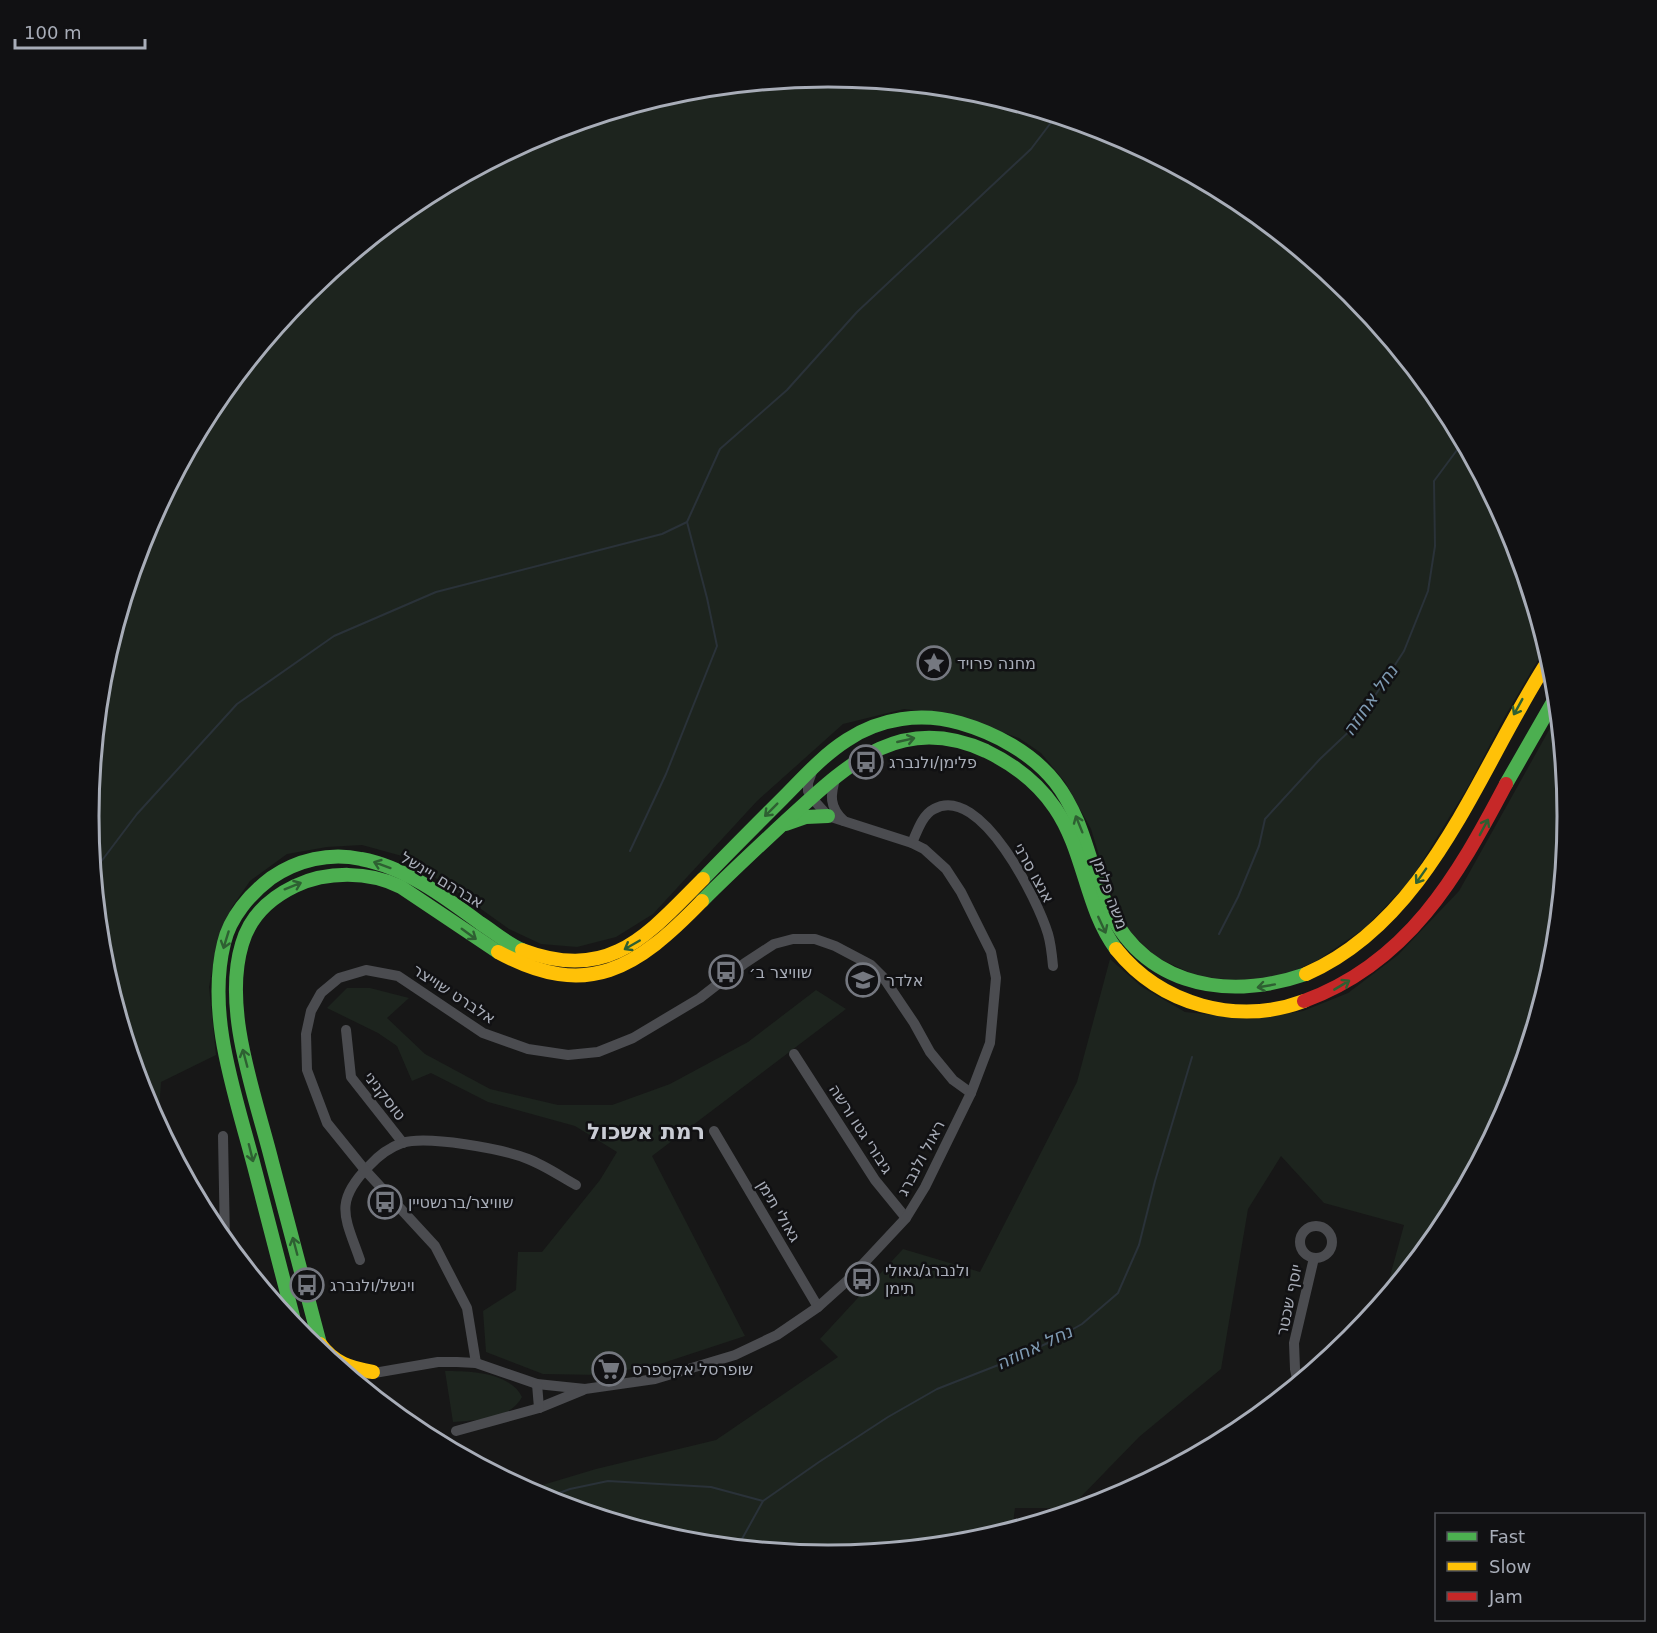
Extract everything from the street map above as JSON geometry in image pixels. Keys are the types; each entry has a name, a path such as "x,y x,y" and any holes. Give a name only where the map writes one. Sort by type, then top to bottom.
{"main road":[{"name":"משה פלימן","path":"813,768 852,736 873,726 898,719 932,718 951,721 1009,742 1035,759 1065,796 1083,832 1108,908 1115,923 1132,945 1165,971 1184,979 1229,988 1263,988 1296,978 1332,961 1365,937 1402,901 1446,840 1526,693 1543,669"},
{"name":"משה פלימן","path":"811,797 836,776 866,756 905,739 920,737 946,739 993,754 1021,771 1051,800 1076,847 1094,908 1108,938 1138,973 1164,992 1192,1004 1236,1012 1273,1011 1300,1004 1330,992 1367,969 1412,931 1468,855 1550,708"},
{"name":"אברהם ויינשל","path":"291,1309 236,1096 220,1017 221,966 225,939 238,913 262,884 288,866 305,861 331,856 363,858 388,866 419,883 518,948 552,959 587,962 623,950 646,936 813,768"},
{"name":"אברהם ויינשל","path":"319,1338 239,1034 235,986 238,961 243,936 259,912 282,891 318,876 355,875 386,880 406,889 477,940 525,966 550,974 575,976 603,973 631,961 660,943 811,797"},
{"path":"778,827 806,817 828,816"},
{"path":"351,1367 373,1372"}],"street":[{"path":"813,768 808,783 811,797 828,816"},
{"path":"836,776 831,790 831,799 833,808 844,821"},
{"name":"אנצו סרני","path":"912,843 927,814 941,807 957,807 981,822 995,836 1015,863 1037,906 1048,934 1053,966"},
{"name":"ראול ולנברג","path":"360,1375 438,1362 476,1363 537,1384 585,1389 655,1379 735,1355 777,1335 818,1306 848,1280 906,1218 925,1187 971,1093 990,1043 996,978 991,952 961,892 946,869 924,849 828,816"},
{"name":"אלברט שוייצר","path":"476,1363 467,1308 435,1246 364,1170 327,1123 307,1070 306,1034 311,1011 321,993 339,978 366,970 398,976 483,1033 528,1050 568,1054 598,1052 633,1038 700,998 774,944 793,939 815,939 835,946 871,965 883,977 914,1023 930,1052 953,1080 971,1093"},
{"name":"טוסקניני","path":"346,1030 351,1077 403,1143"},
{"name":"גיבורי גטו ורשה","path":"794,1054 875,1180 906,1218"},
{"name":"גאולי תימן","path":"714,1131 818,1306"},
{"path":"223,1136 225,1226"},
{"path":"360,1260 346,1221 345,1197 352,1184 382,1152 403,1143 454,1141 527,1158 576,1185"},
{"name":"יוסף שכטר","path":"1297,1375 1294,1343 1314,1258"},
{"path":"537,1384 539,1408"},
{"name":"ראול ולנברג","path":"456,1431 539,1408 585,1389"}],"shaded area":[{"path":"828,87 924,93 971,101 1063,126 1108,143 1151,162 1234,210 1273,238 1344,301 1407,372 1435,411 1483,494 1502,537 1519,582 1540,657 1469,785 1411,880 1365,928 1318,960 1278,978 1240,980 1199,977 1156,957 1128,930 1109,888 1091,829 1065,782 1041,753 1019,738 954,715 904,709 843,724 757,801 653,914 616,937 577,947 541,944 509,929 402,856 362,845 327,847 287,854 250,881 232,907 218,939 209,987 216,1055 161,1082 159,1106 138,1051 113,959 105,912 99,816 105,721 113,674 138,582 155,537 174,494 222,411 250,372 313,301 384,238 423,210 506,162 549,143 594,126 686,101 733,93"},
{"path":"1552,724 1558,816 1552,912 1544,959 1519,1051 1502,1096 1483,1139 1435,1222 1388,1284 1404,1225 1324,1203 1281,1156 1248,1209 1221,1369 1139,1437 1076,1502 1060,1508 1015,1508 1013,1522 971,1532 924,1540 828,1546 733,1540 686,1532 594,1507 540,1486 596,1469 716,1440 838,1357 820,1339 903,1249 980,1272 1077,1082 1110,959 1142,987 1185,1012 1252,1019 1303,1011 1348,993 1398,955 1459,891"},
{"path":"347,988 370,988 409,998 387,1018 425,1054 490,1089 558,1105 612,1105 670,1084 748,1042 816,990 846,1009 652,1156 745,1336 663,1363 601,1375 543,1374 486,1352 483,1311 516,1290 518,1252 542,1252 600,1180 617,1152 575,1126 488,1102 431,1073 412,1081 397,1046 378,1033 327,1008"},
{"path":"445,1371 477,1373 499,1378 508,1382 522,1397 509,1411 501,1415 482,1420 453,1422"}],"waterway":[{"path":"101,862 137,814 237,704 334,636 436,592 662,534 687,522 720,449 787,390 857,312 1031,149 1051,122"},
{"name":"נחל אחוזה","path":"1219,934 1238,897 1259,846 1265,819 1320,759 1356,725 1404,651 1428,591 1435,546 1434,481 1458,449"},
{"path":"630,851 666,774 717,646 687,522"},
{"name":"נחל אחוזה","path":"741,1541 763,1501 819,1462 888,1417 937,1389 1006,1362 1082,1324 1118,1293 1139,1245 1155,1181 1192,1057"},
{"name":"נחל אחוזה","path":"558,1493 608,1481 711,1487 763,1501"}],"traffic: fast":[{"path":"1506,784 1550,708"},
{"path":"703,879 813,768 847,740 873,727 901,719 945,720 973,727 1012,745 1035,762 1055,782 1078,822 1102,894 1117,924 1136,949 1159,967 1185,979 1214,985 1243,986 1275,983 1306,974"},
{"path":"702,901 809,800 854,764 877,750 901,741 927,738 955,741 986,751 1006,762 1033,782 1055,808 1073,843 1098,915 1116,949"},
{"path":"786,824 806,817 828,816"},
{"path":"291,1309 232,1084 221,1027 219,971 227,933 236,915 256,891 271,878 292,866 326,857 349,857 377,863 424,884 505,941 522,950"},
{"path":"318,1337 250,1082 238,1025 237,970 242,944 250,925 269,902 295,886 307,881 334,876 362,876 401,887 498,952"}],"traffic: slow":[{"path":"1306,974 1350,949 1387,917 1420,878 1449,836 1543,669"},
{"path":"522,950 553,959 580,961 603,957 624,948 644,935 703,879"},
{"path":"498,952 530,967 559,974 585,975 609,970 633,960 655,944 702,901"},
{"path":"1116,949 1134,968 1155,984 1178,997 1202,1005 1227,1010 1253,1011 1279,1008 1304,1001"},
{"path":"350,1366 373,1372"}],"traffic: jam":[{"path":"1304,1001 1341,985 1373,964 1401,940 1448,884 1506,784"}],"place":[{"name":"מחנה פרויד","path":"934,663"},
{"name":"פלימן/ולנברג","path":"866,762"},
{"name":"שוויצר ב׳","path":"726,972"},
{"name":"אלדר","path":"863,980"},
{"name":"שוויצר/ברנשטיין","path":"385,1202"},
{"name":"ולנברג/גאולי תימן","path":"862,1279"},
{"name":"וינשל/ולנברג","path":"307,1285"},
{"name":"שופרסל אקספרס","path":"609,1369"}],"district":[{"name":"רמת אשכול","path":"646,1131"}]}
